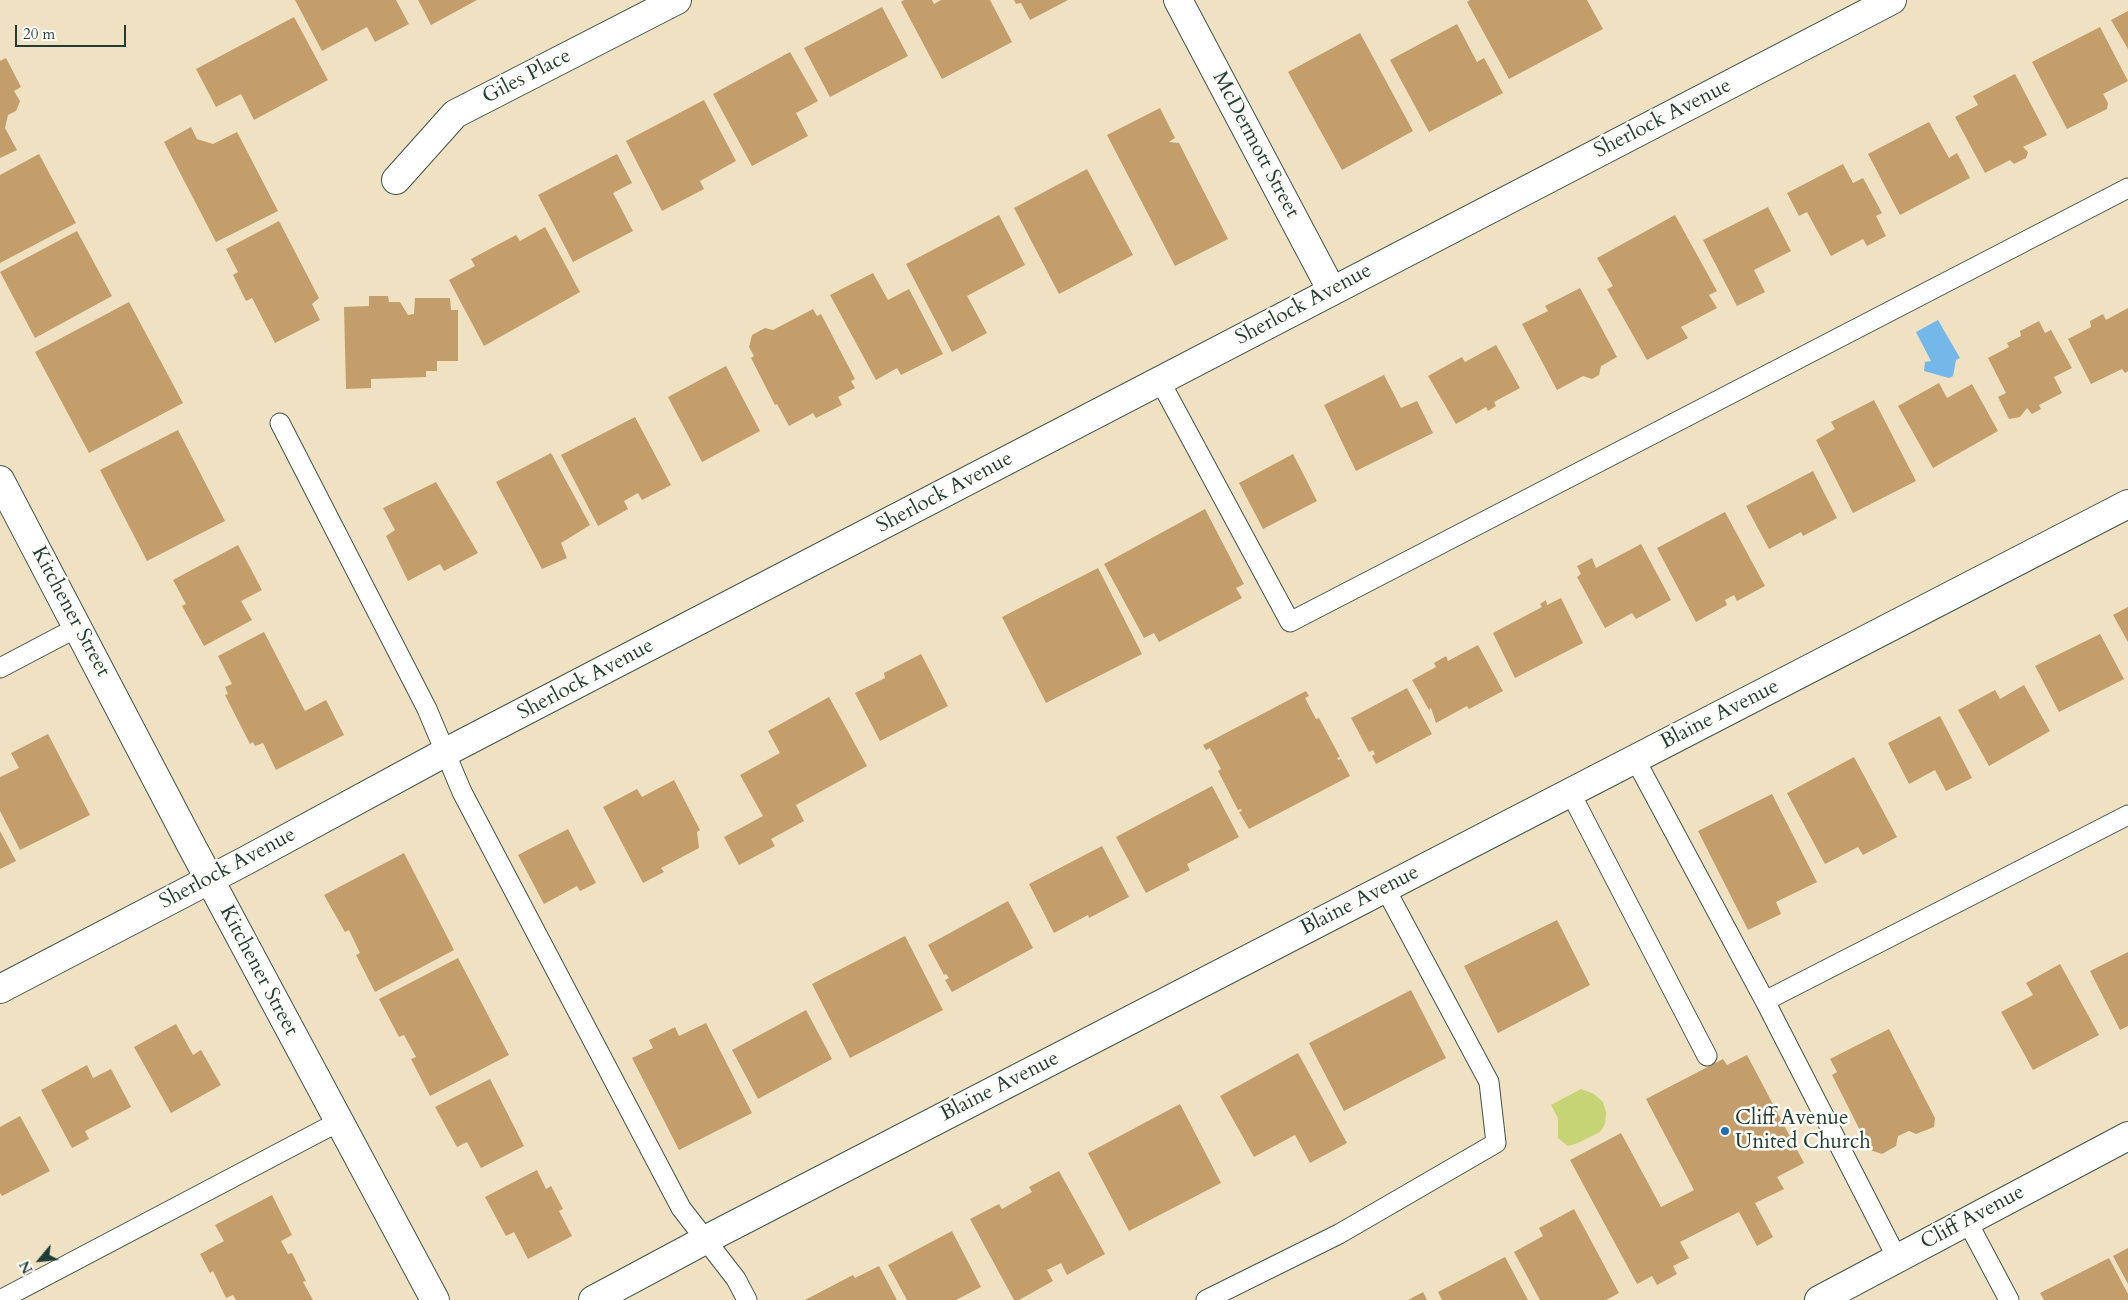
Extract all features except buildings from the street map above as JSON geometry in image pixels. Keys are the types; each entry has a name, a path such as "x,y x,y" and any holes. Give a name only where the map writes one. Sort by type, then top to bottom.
{"street":[{"name":"Giles Place","path":"396,180 455,114 677,0"},
{"name":"McDermott Street","path":"1178,0 1332,291"},
{"name":"Sherlock Avenue","path":"0,989 446,752 1892,0"},
{"name":"Kitchener Street","path":"0,480 338,1122 435,1300"},
{"name":"Blaine Avenue","path":"593,1300 705,1240 2128,504"},
{"name":"Cliff Avenue","path":"1819,1300 2128,1136"}],"lane":[{"path":"1160,381 1290,622 2128,188"},
{"path":"280,424 427,709 462,792 677,1199 705,1240 736,1279 747,1300"},
{"path":"0,668 78,627"},
{"path":"1635,759 1765,1001 1897,1258"},
{"path":"1570,792 1707,1056"},
{"path":"1765,1001 2128,815"},
{"path":"1206,1300 1338,1234 1496,1143 1490,1082 1385,888"},
{"path":"0,1300 338,1122"},
{"path":"1967,1221 2009,1300"}],"green space":[{"path":"1581,1089 1594,1094 1603,1102 1606,1112 1605,1124 1600,1132 1568,1146 1558,1138 1558,1118 1551,1105"}],"water":[{"path":"1938,320 1960,358 1956,360 1953,376 1949,378 1924,371 1925,362 1931,361 1916,332"}],"place":[{"name":"Cliff Avenue United Church","path":"1725,1131"}]}
